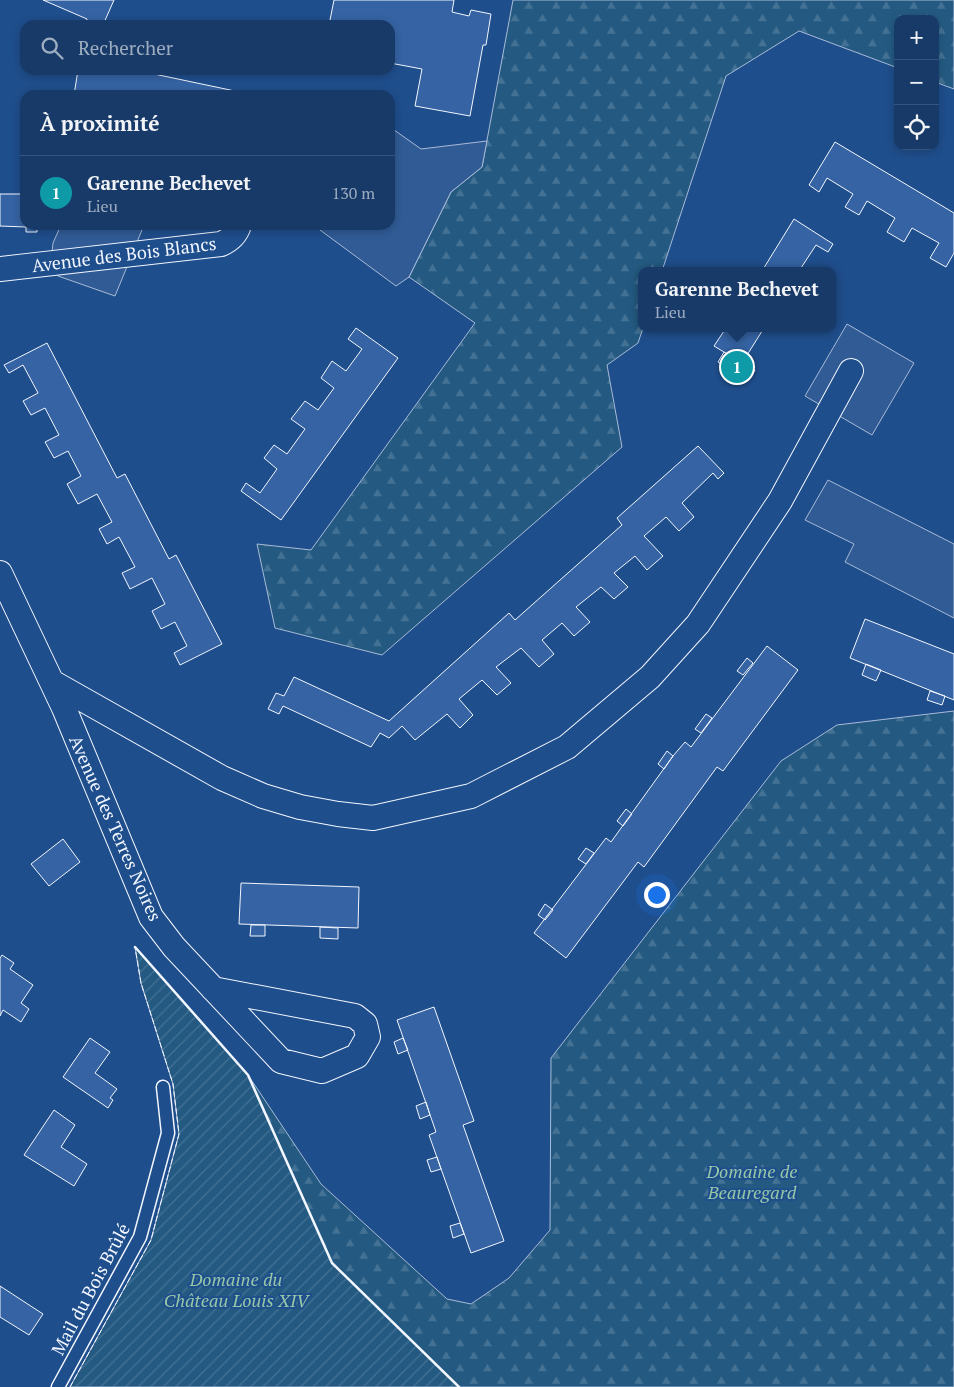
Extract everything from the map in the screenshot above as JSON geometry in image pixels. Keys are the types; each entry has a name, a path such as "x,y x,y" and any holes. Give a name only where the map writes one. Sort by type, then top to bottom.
{"street":[{"name":"Avenue des Bois Blancs","path":"0,268 220,244 231,239 236,230"},
{"path":"52,682 222,778 263,796 300,807 374,818 471,796 567,747 650,678 698,624 750,548 780,501 851,371"},
{"name":"Avenue des Terres Noires","path":"0,573 52,682 151,917 174,947 281,1061 322,1071 357,1056 368,1037 366,1024 355,1016 213,988"}],"lane":[{"name":"Mail du Bois Brûlé","path":"58,1387 140,1237 168,1133 163,1087"}],"green space":[{"path":"513,0 954,0 954,89 939,83 939,15 894,15 894,67 799,31 726,76 663,267 638,267 638,332 642,332 638,343 607,365 622,447 382,655 275,628 257,544 311,550 475,323 409,277 451,192 482,167"},
{"name":"Domaine de Beauregard","path":"954,711 954,1387 70,1387 151,1240 179,1134 173,1084 141,983 135,947 248,1075 321,1184 447,1299 471,1304 509,1278 550,1230 551,1058 781,761 837,725"},
{"name":"Domaine du Château Louis XIV","path":"135,947 248,1075 332,1263 459,1387 70,1387 151,1240 179,1134 173,1084 141,983"}],"shaded area":[{"path":"395,131 421,149 487,141 482,167 451,192 409,277 396,286 320,230 395,230"},
{"path":"59,230 142,230 115,296 58,276 51,263 53,243"},
{"path":"847,324 914,363 872,435 805,396"},
{"path":"828,480 954,544 954,618 845,562 854,544 805,520"}],"building":[{"path":"43,0 114,0 105,20 87,19"},
{"path":"334,0 454,0 452,12 469,16 471,10 491,14 486,45 483,45 470,116 415,106 422,69 395,64 395,20 330,20"},
{"path":"77,75 159,75 230,90 75,90"},
{"path":"835,142 954,213 954,253 946,267 930,258 939,243 912,228 904,242 887,232 895,218 867,201 859,215 845,207 853,194 827,178 819,192 809,185"},
{"path":"0,194 20,194 20,227 0,226"},
{"path":"794,219 833,244 828,252 816,245 802,267 764,267"},
{"path":"26,230 37,230 37,232 26,232"},
{"path":"356,328 398,358 281,520 241,491 246,483 260,493 277,469 264,458 274,445 287,454 305,429 291,419 305,401 318,410 334,388 321,378 332,361 346,371 362,349 348,339"},
{"path":"723,332 761,332 742,363 714,346"},
{"path":"47,343 117,478 125,474 169,559 176,555 222,644 180,665 174,653 187,646 175,622 161,629 152,611 165,604 152,578 130,589 122,573 135,567 119,537 107,544 99,529 112,522 97,494 78,504 67,484 81,476 68,451 54,458 45,442 59,435 45,408 31,415 23,401 38,393 23,365 9,373 4,365"},
{"path":"724,352 755,370 748,381 718,362"},
{"path":"698,446 724,473 718,479 713,473 682,503 694,517 679,531 666,517 644,536 663,556 647,570 635,556 614,573 628,587 614,599 601,587 576,607 590,622 574,636 562,623 542,640 554,654 539,667 521,648 496,667 511,683 497,695 482,680 459,699 473,715 460,728 447,714 415,740 402,726 389,738 380,733 371,747 283,706 279,714 268,709 276,693 284,696 294,677 389,721 509,613 515,620 622,525 617,518"},
{"path":"865,619 954,654 954,700 850,658"},
{"path":"767,646 798,670 723,771 717,767 644,867 638,862 566,958 534,933 606,838 611,842 673,756 685,742 691,747"},
{"path":"747,658 753,663 743,675 737,671"},
{"path":"866,664 881,670 876,681 862,675"},
{"path":"930,691 945,696 942,705 927,700"},
{"path":"706,714 712,718 701,733 695,729"},
{"path":"667,751 673,756 664,769 658,764"},
{"path":"626,809 632,814 623,826 617,821"},
{"path":"63,839 80,862 49,886 31,864"},
{"path":"586,848 594,853 586,864 578,859"},
{"path":"241,883 359,887 358,928 239,924"},
{"path":"545,904 553,910 545,920 538,915"},
{"path":"251,925 265,925 265,936 250,936"},
{"path":"320,927 338,928 338,939 320,938"},
{"path":"2,955 14,963 10,969 33,985 21,1003 29,1009 21,1022 3,1010 0,1016 0,958"},
{"path":"434,1007 474,1121 463,1125 504,1241 471,1253 429,1135 436,1132 397,1020"},
{"path":"90,1038 110,1052 95,1073 117,1089 110,1098 113,1100 108,1108 63,1077"},
{"path":"403,1038 408,1050 398,1054 394,1042"},
{"path":"426,1102 430,1115 420,1119 416,1106"},
{"path":"54,1110 75,1125 61,1147 87,1164 74,1186 24,1155"},
{"path":"437,1157 441,1169 431,1172 427,1160"},
{"path":"460,1223 464,1234 453,1238 450,1226"},
{"path":"0,1286 43,1314 29,1335 0,1317"}],"fence":[{"path":"70,1387 151,1240 179,1134 173,1084 141,983 135,947"}],"wall":[{"path":"135,947 248,1075 332,1263 459,1387"}],"place":[{"name":"Garenne Bechevet","path":"737,367"}]}
